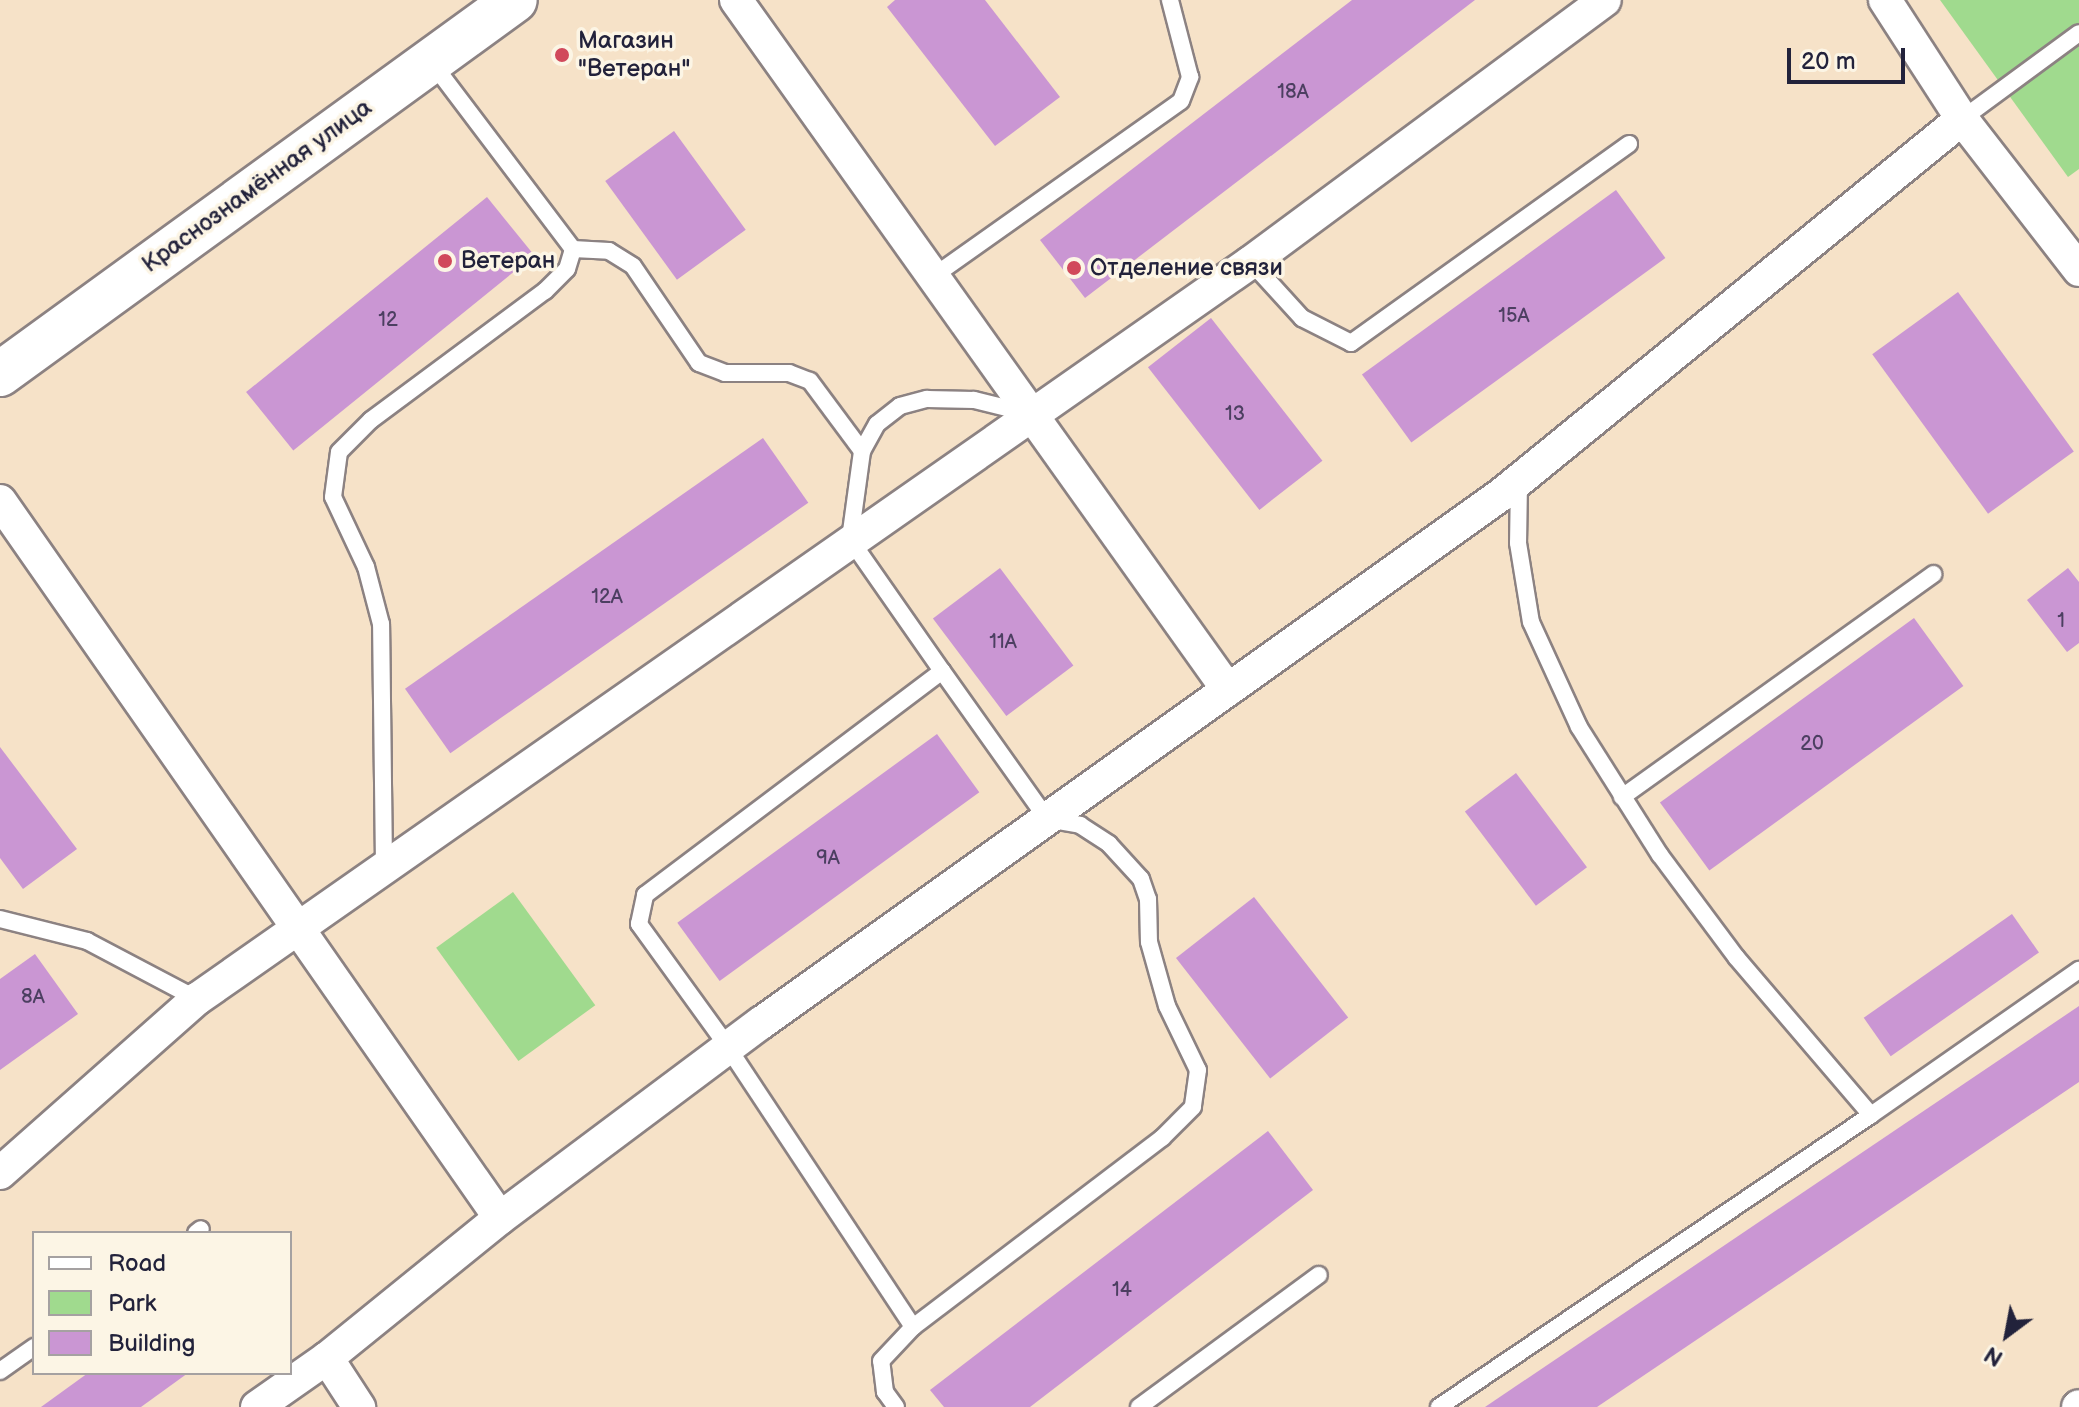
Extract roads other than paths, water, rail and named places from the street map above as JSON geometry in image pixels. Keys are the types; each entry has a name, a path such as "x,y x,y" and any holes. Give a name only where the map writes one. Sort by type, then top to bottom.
{"main road":[{"name":"Краснознамённая улица","path":"0,374 515,0"}],"street":[{"path":"736,0 931,278 1228,690"},
{"path":"0,1173 197,999 384,864 1029,413 1251,262 1605,0"},
{"path":"1885,0 1962,119 2079,270"},
{"path":"257,1407 327,1358 500,1218 728,1047 1519,480 1962,119"},
{"path":"0,501 500,1218"},
{"path":"327,1358 359,1407"}],"lane":[{"path":"931,278 1181,101 1190,77 1170,0"},
{"path":"1962,119 2079,33"},
{"path":"429,60 573,249 609,251 633,266 699,363 725,373 789,373 810,381 862,451"},
{"path":"1251,262 1302,318 1351,343 1629,144"},
{"path":"384,864 381,624 366,567 333,497 339,452 371,420 545,291 567,269 573,249"},
{"path":"896,1407 885,1392 881,1361 913,1327 1162,1138 1193,1107 1198,1070 1167,1006 1149,942 1148,899 1141,879 1109,844 1080,825 1047,819 850,539 862,451 889,415 900,406 927,399 974,400 1029,413"},
{"path":"1519,480 1518,543 1531,622 1579,727 1622,797 1736,957 1871,1115"},
{"path":"1622,797 1933,574"},
{"path":"913,1327 728,1047 639,924 645,895 942,671"},
{"path":"0,919 87,941 197,999"},
{"path":"1439,1407 1871,1115 2079,970"},
{"path":"1139,1407 1319,1275"},
{"path":"0,1371 32,1348"}],"place":[{"name":"Магазин \"Ветеран\"","path":"562,55"},
{"name":"Ветеран","path":"445,261"},
{"name":"Отделение связи","path":"1074,268"}]}
